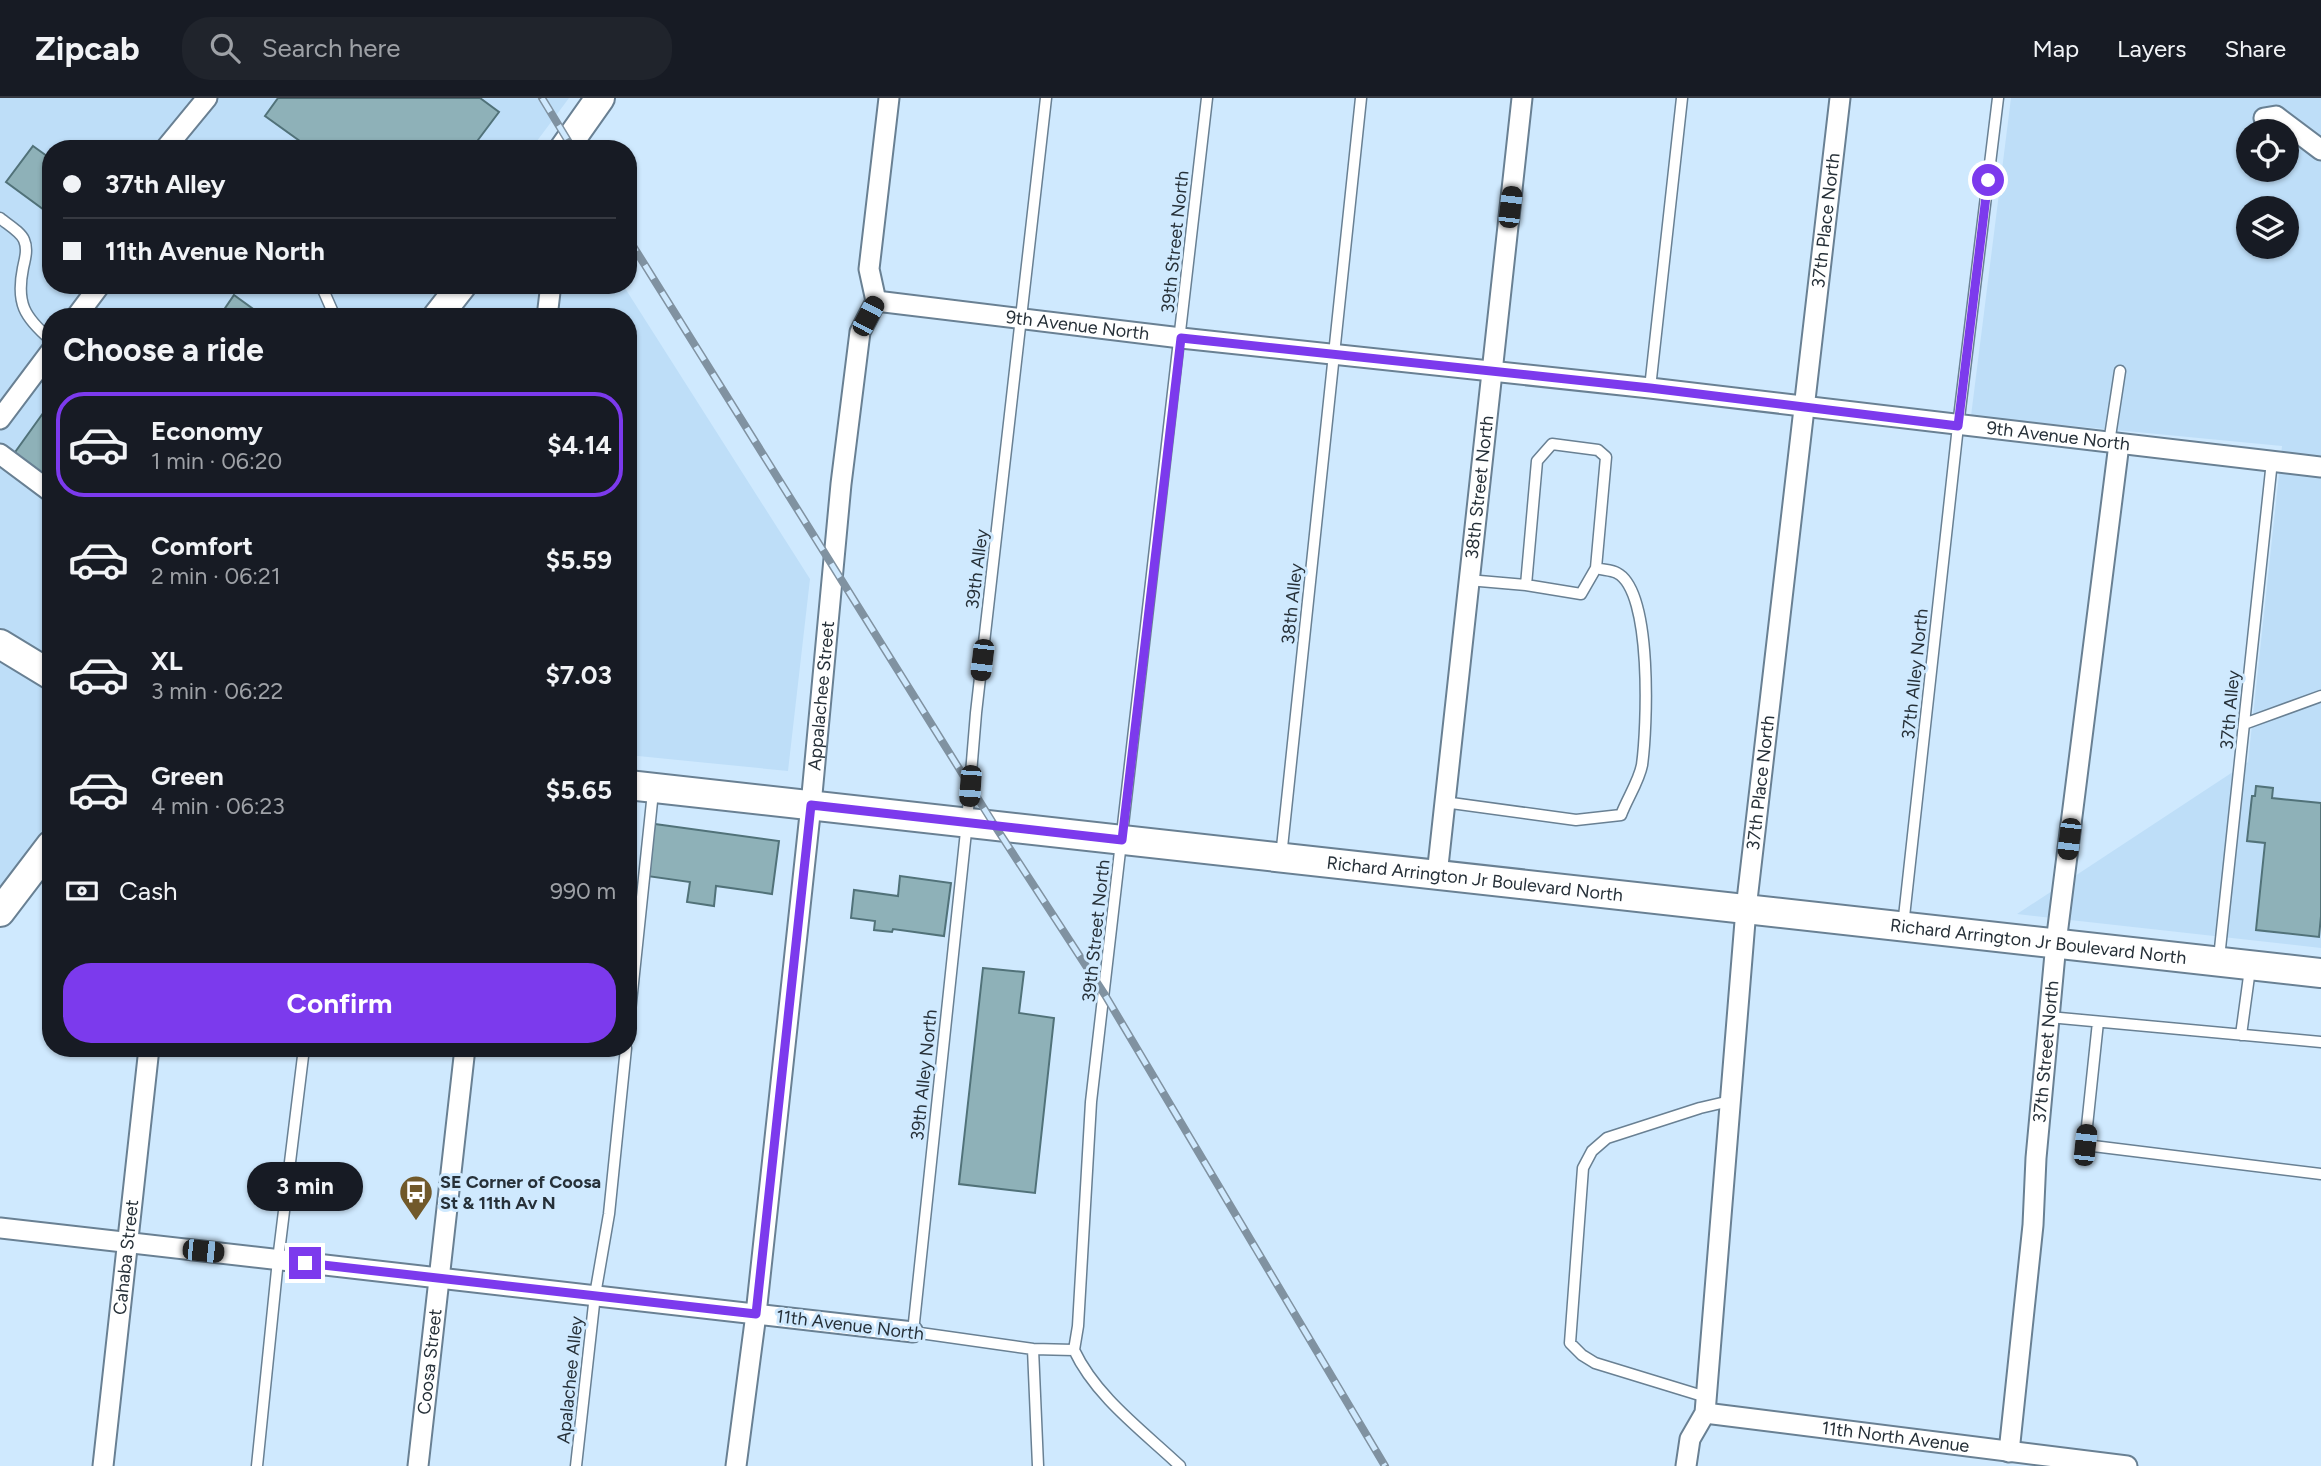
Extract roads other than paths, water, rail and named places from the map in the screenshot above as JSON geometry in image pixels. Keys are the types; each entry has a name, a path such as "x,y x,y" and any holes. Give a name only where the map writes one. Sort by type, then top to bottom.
{"street":[{"path":"172,140 206,98"},
{"path":"570,140 600,98"},
{"path":"876,301 869,269 889,98"},
{"name":"38th Street North","path":"1437,874 1522,98"},
{"name":"37th Place North","path":"1686,1466 1690,1439 1706,1405 1746,909 1840,98"},
{"path":"2264,118 2276,116 2321,150"},
{"path":"444,308 455,294"},
{"name":"9th Avenue North","path":"876,301 2321,467"},
{"name":"Appalachee Street","path":"736,1466 756,1314 811,805 841,484 860,332 876,301"},
{"path":"0,419 42,363"},
{"name":"37th Street North","path":"2008,1452 2033,1225 2056,943 2114,444"},
{"path":"0,454 42,485"},
{"path":"0,644 42,670"},
{"name":"Richard Arrington Jr Boulevard North","path":"641,786 2321,973"},
{"path":"0,912 42,857"},
{"name":"Cahaba Street","path":"103,1466 148,1057"},
{"name":"Coosa Street","path":"418,1466 464,1057"},
{"name":"11th Avenue North","path":"0,1228 914,1332"},
{"name":"11th North Avenue","path":"1706,1405 2008,1452 2127,1466"}],"lane":[{"path":"1021,318 1045,98"},
{"name":"39th Street North","path":"1074,1350 1079,1326 1091,1102 1207,98"},
{"name":"38th Alley","path":"1281,858 1362,98"},
{"path":"1650,388 1682,98"},
{"path":"1958,426 1998,98"},
{"path":"0,218 24,237 26,249 19,294 24,310 34,326 42,333"},
{"name":"39th Alley","path":"967,822 976,713 1021,318"},
{"path":"2114,444 2120,371"},
{"name":"37th Alley North","path":"1903,926 1958,426"},
{"path":"1468,580 1526,585 1581,594 1596,568 1606,457 1598,450 1552,444 1537,461 1526,585"},
{"name":"37th Alley","path":"2218,961 2272,461"},
{"path":"1444,802 1576,820 1621,814 1642,767 1646,680 1643,632 1633,592 1619,573 1596,568"},
{"path":"2244,724 2321,696"},
{"path":"637,861 641,786"},
{"name":"39th Alley North","path":"914,1332 967,822"},
{"path":"2241,1035 2250,965"},
{"path":"2049,1017 2321,1042"},
{"path":"2098,1022 2085,1145 2321,1174"},
{"path":"257,1466 278,1259 303,1057"},
{"name":"Apalachee Alley","path":"576,1466 595,1296 609,1214 625,1057"},
{"path":"1706,1405 1595,1363 1570,1343 1583,1168 1592,1151 1607,1138 1730,1101"},
{"name":"11th Avenue North","path":"914,1332 1033,1349 1074,1350"},
{"path":"1033,1349 1038,1466"},
{"path":"1074,1350 1084,1371 1180,1466"}],"railway":[{"path":"542,98 568,140"},
{"path":"637,252 995,826 1105,995 1385,1466"}],"place":[{"name":"SE Corner of Coosa St & 11th Av N","path":"416,1222"}]}
